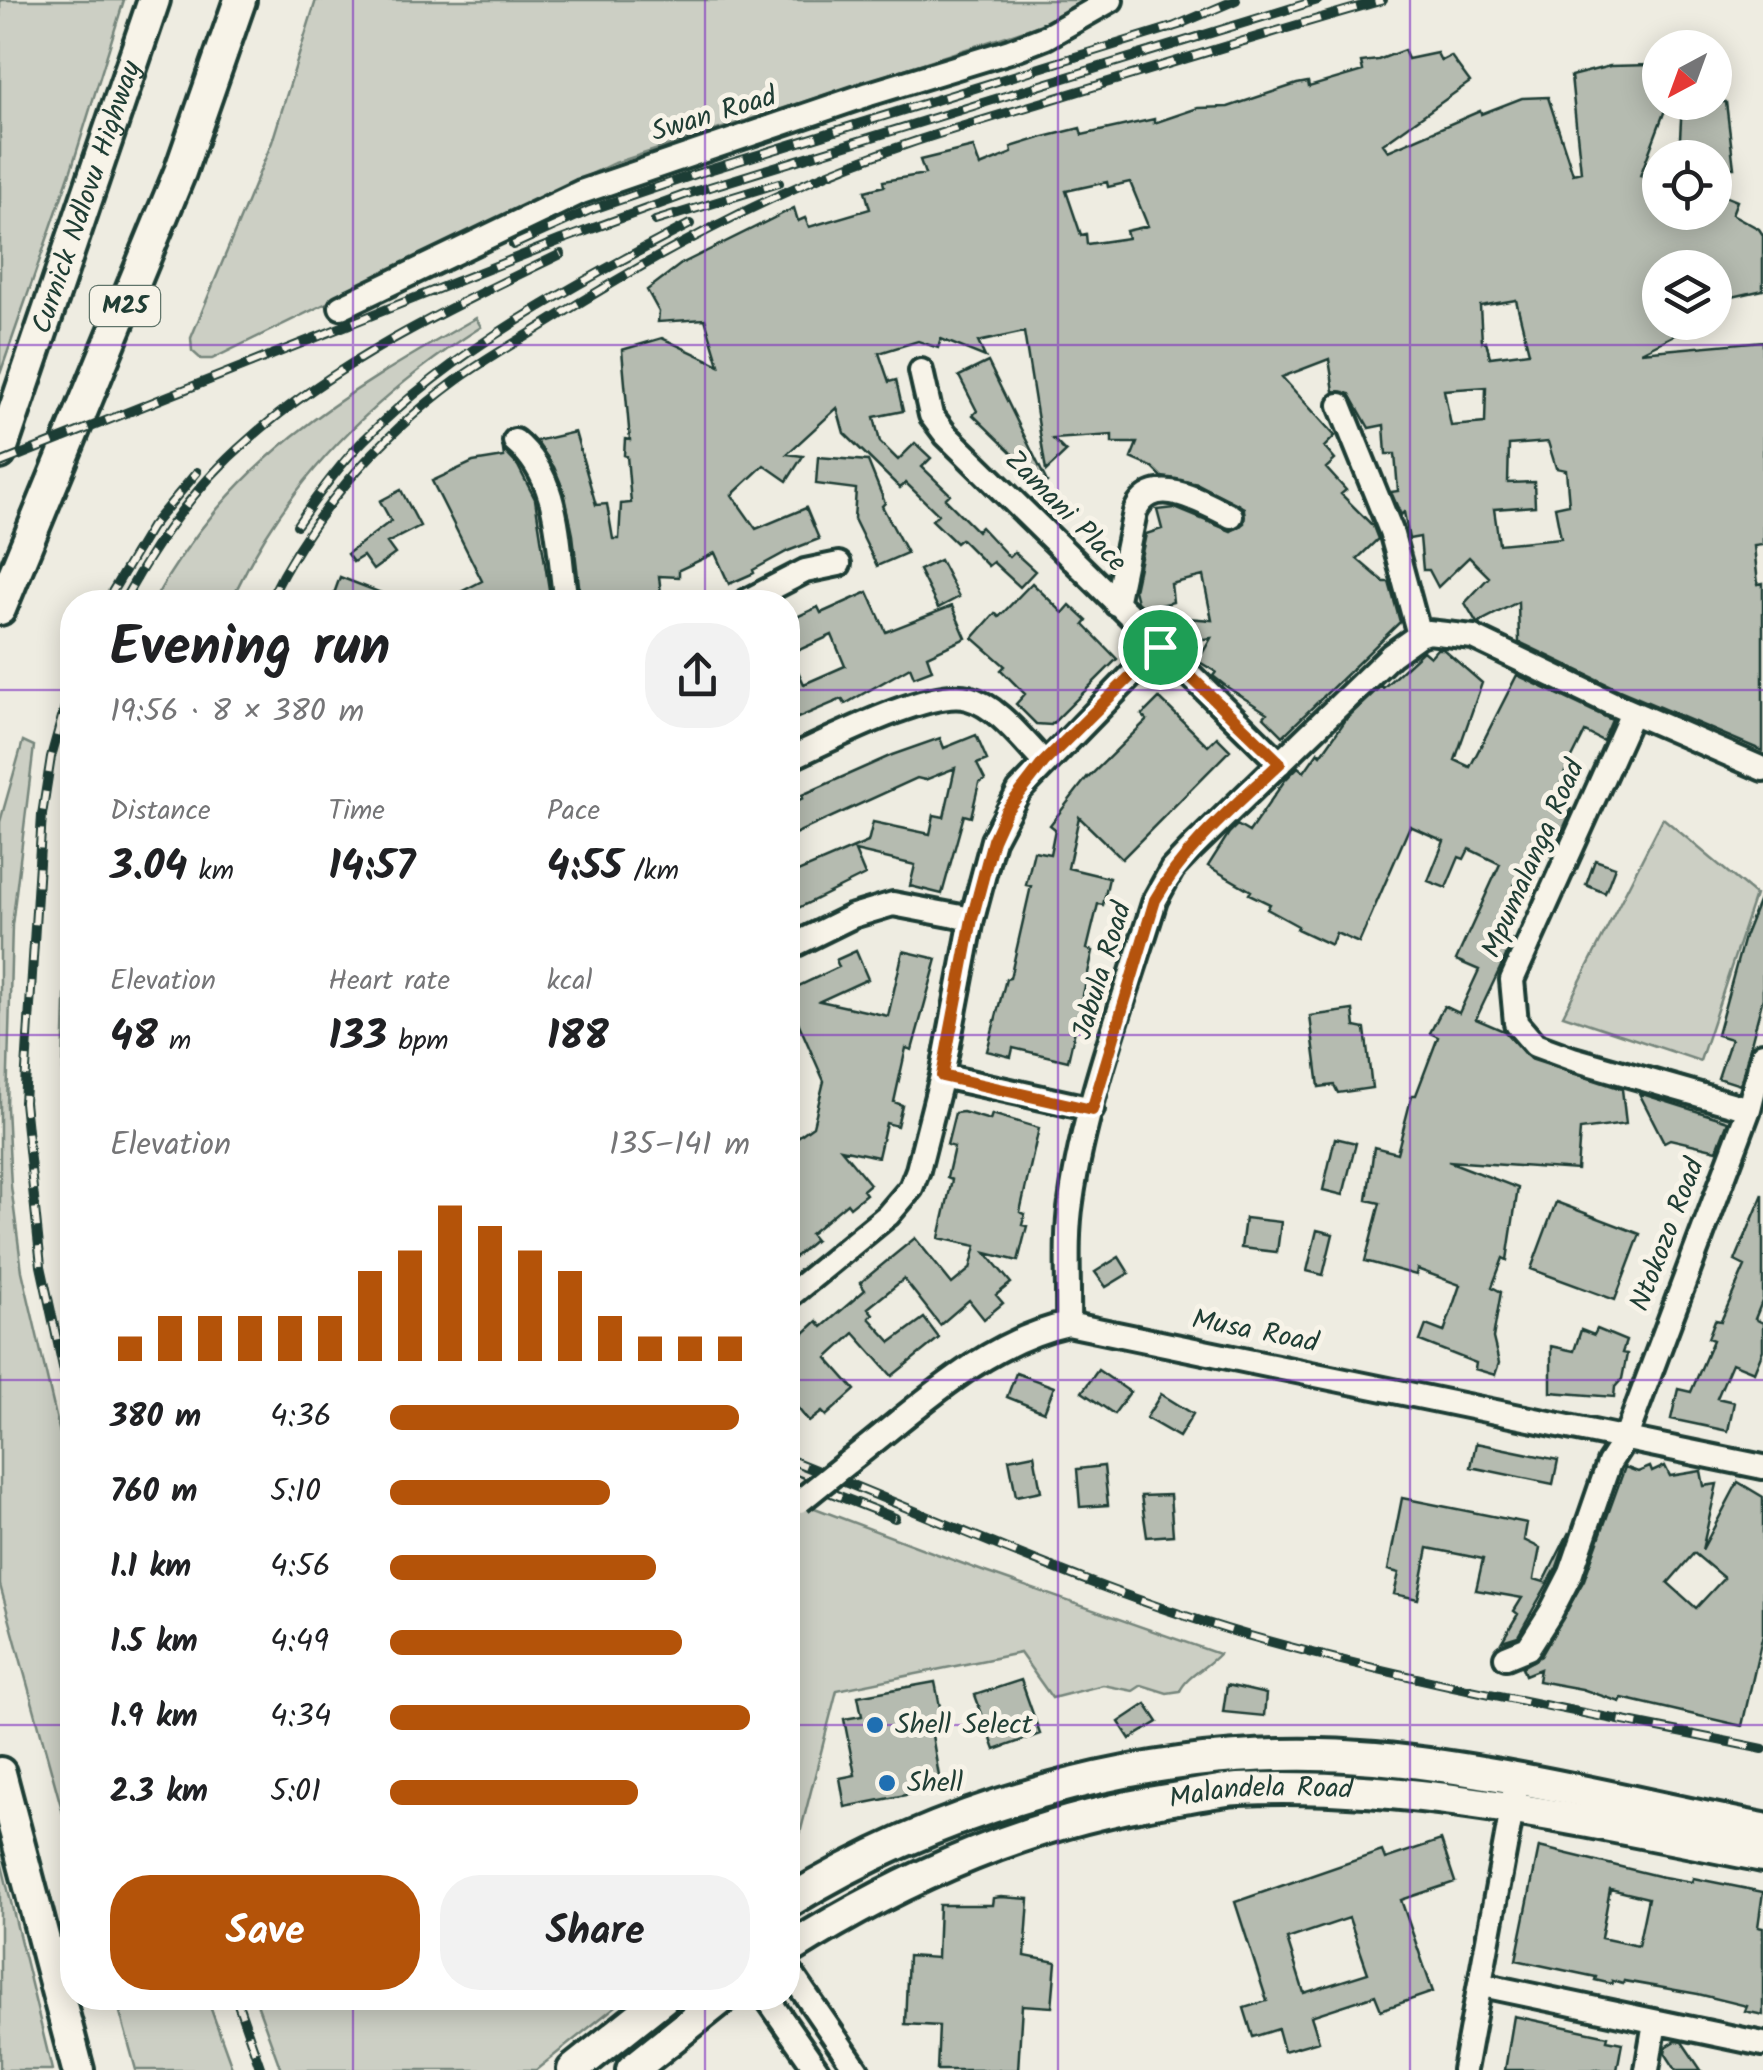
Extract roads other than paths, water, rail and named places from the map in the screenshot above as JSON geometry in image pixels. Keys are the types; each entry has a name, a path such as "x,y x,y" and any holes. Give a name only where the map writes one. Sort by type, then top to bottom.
{"main road":[{"name":"Curnick Ndlovu Highway","path":"0,453 154,0"},
{"name":"M25","path":"0,609 180,172 240,0"},
{"name":"Malandela Road","path":"800,1895 846,1869 964,1818 1098,1778 1250,1754 1374,1758 1763,1856"},
{"path":"0,1774 60,2002"},
{"name":"Malandela Road","path":"800,1943 950,1862 1091,1814 1236,1789 1514,1794 1763,1829"},
{"path":"62,2010 78,2070"},
{"path":"573,2070 648,2010"},
{"path":"632,2070 707,2010"}],"street":[{"name":"Swan Road","path":"341,307 580,192 869,94 1010,52 1112,0"},
{"name":"Zamani Place","path":"921,370 932,415 946,436 1280,763"},
{"path":"1340,405 1391,531 1418,634 1440,631 1473,637 1632,713 1763,769"},
{"path":"515,442 536,460 552,500 564,590"},
{"path":"1116,604 1135,512 1150,492 1172,493 1231,516"},
{"path":"769,590 806,572 839,564"},
{"name":"Jabula Road","path":"1068,1324 1070,1208 1092,1110 1155,900 1172,870 1192,847 1390,655 1418,634"},
{"path":"800,1287 888,1216 911,1188 942,1076 972,919 993,840 1019,792 1160,647"},
{"path":"800,754 917,704 954,696 966,697 993,711 1044,762"},
{"name":"Mpumalanga Road","path":"1632,713 1512,980 1516,1023 1535,1044 1574,1059 1748,1109"},
{"path":"800,942 853,916 893,904 972,919"},
{"name":"Ntokozo Road","path":"1506,1657 1528,1648 1577,1558 1609,1463 1626,1437 1748,1109 1763,1054"},
{"path":"942,1076 1092,1110"},
{"name":"Musa Road","path":"800,1501 978,1362 1011,1342 1068,1324 1763,1467"},
{"path":"1464,2070 1514,1794"},
{"path":"1482,1986 1763,2044"},
{"path":"800,1987 857,2070"},
{"path":"775,2010 817,2070"},
{"path":"1647,2070 1655,2022"}],"railway":[{"path":"1168,29 1236,0"},
{"path":"0,463 561,240 687,194 1318,0"},
{"path":"275,590 326,508 400,427 479,365 674,248 806,183 896,148 1383,0"},
{"path":"513,245 590,210 696,174 1182,24"},
{"path":"655,221 779,183"},
{"path":"297,525 355,450 437,376 561,294 690,224"},
{"path":"130,590 194,495 229,457 283,411 398,336 561,254"},
{"path":"113,590 151,527 197,472"},
{"path":"60,724 42,815 24,1102 41,1266 60,1353"},
{"path":"800,1464 1026,1557 1207,1623 1391,1672 1763,1749"},
{"path":"800,1481 895,1518"},
{"path":"240,2010 261,2070"}],"place":[{"name":"Shell Select","path":"875,1725"},
{"name":"Shell","path":"887,1783"}]}
